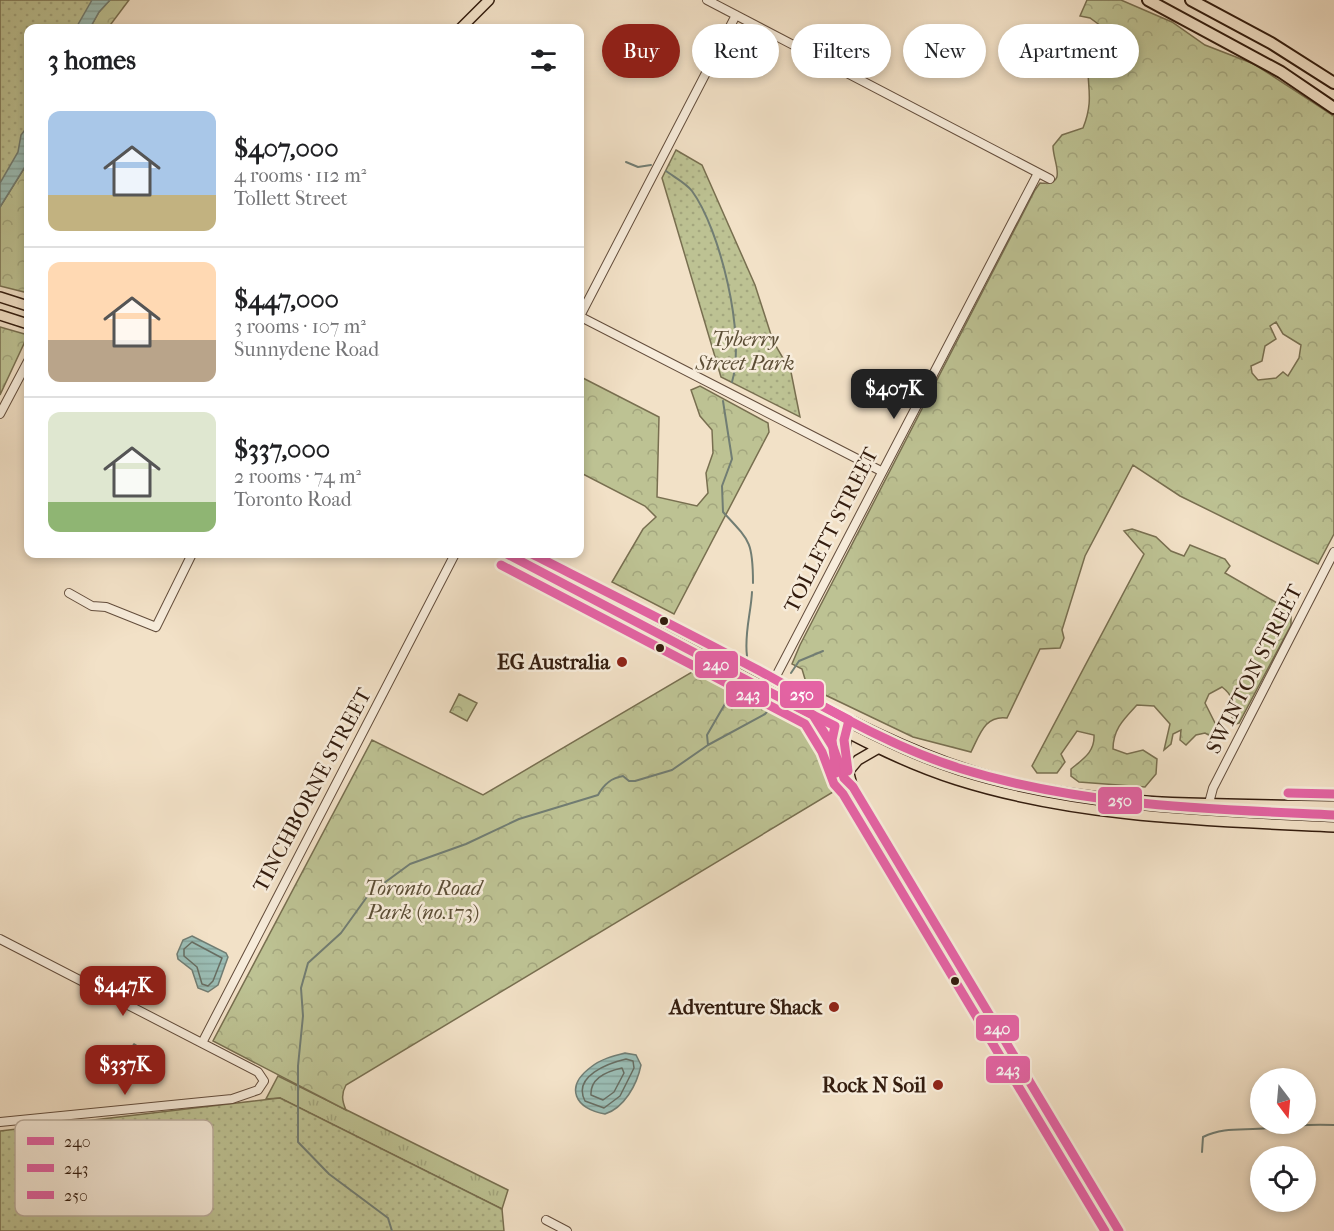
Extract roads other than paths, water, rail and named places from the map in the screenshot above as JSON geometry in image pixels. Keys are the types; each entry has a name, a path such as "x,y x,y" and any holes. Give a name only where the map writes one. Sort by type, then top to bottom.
{"highway":[{"path":"1148,0 1281,72 1334,108"},
{"path":"1191,0 1271,43 1334,83"}],"main road":[{"path":"465,24 489,0"},
{"path":"0,297 24,305"},
{"path":"0,315 24,323"},
{"path":"515,558 877,749 956,780 1051,803 1163,816 1334,827"},
{"path":"540,558 847,719 937,760 1015,783 1096,797 1334,806"},
{"path":"813,715 833,747 844,778 853,787"},
{"path":"833,747 847,719"},
{"path":"842,731 845,758 853,787 1119,1231"},
{"path":"848,772 858,760 877,749"}],"street":[{"path":"706,0 1050,179"},
{"path":"584,307 736,15"},
{"name":"TOLLETT STREET","path":"774,680 1038,172"},
{"path":"584,320 881,471"},
{"path":"0,414 24,369"},
{"name":"SWINTON STREET","path":"1209,803 1212,788 1334,552"},
{"path":"69,593 92,606 106,607 156,627 190,558"},
{"name":"TINCHBORNE STREET","path":"202,1043 453,558"},
{"path":"0,939 258,1072 264,1081 258,1090 232,1099 20,1120"},
{"path":"0,1122 15,1121"},
{"path":"546,1220 567,1231"}],"water":[{"path":"92,0 110,0 92,24 78,24"},
{"path":"24,131 24,168 0,207 0,183 18,152 21,135"},
{"path":"192,936 226,953 228,957 218,985 208,992 198,988 192,970 178,959 177,954 183,940"},
{"path":"134,1044 147,1052 140,1069 119,1080 102,1079 104,1075 127,1065 129,1061 124,1057"},
{"path":"625,1053 636,1055 641,1065 629,1095 618,1107 605,1114 586,1107 580,1102 576,1089 583,1075 599,1062"}],"waterway":[{"path":"626,162 638,167 651,165"},
{"path":"666,171 692,191 712,230 721,256 733,311 736,338 732,382"},
{"path":"723,401 732,459 722,486 723,512 744,536 751,550 753,583"},
{"path":"747,656 747,632 752,592"},
{"path":"791,673 799,661 823,651"},
{"path":"708,745 707,735 733,690 732,684"},
{"path":"392,1231 388,1218 329,1174 298,1142 298,1066 303,1016 301,988 308,963 341,933 369,894 410,864 466,844 519,819 598,795 605,785 615,778 623,776 629,781 635,781 672,770 708,745 765,714 773,705"},
{"path":"1202,1152 1203,1137 1219,1131 1334,1125"}],"place":[{"name":"EG Australia","path":"622,662"},
{"name":"Adventure Shack","path":"834,1007"},
{"name":"Rock N Soil","path":"938,1085"}],"park label":[{"name":"Tyberry Street Park","path":"745,351"},
{"name":"Toronto Road Park (no.173)","path":"423,900"}]}
